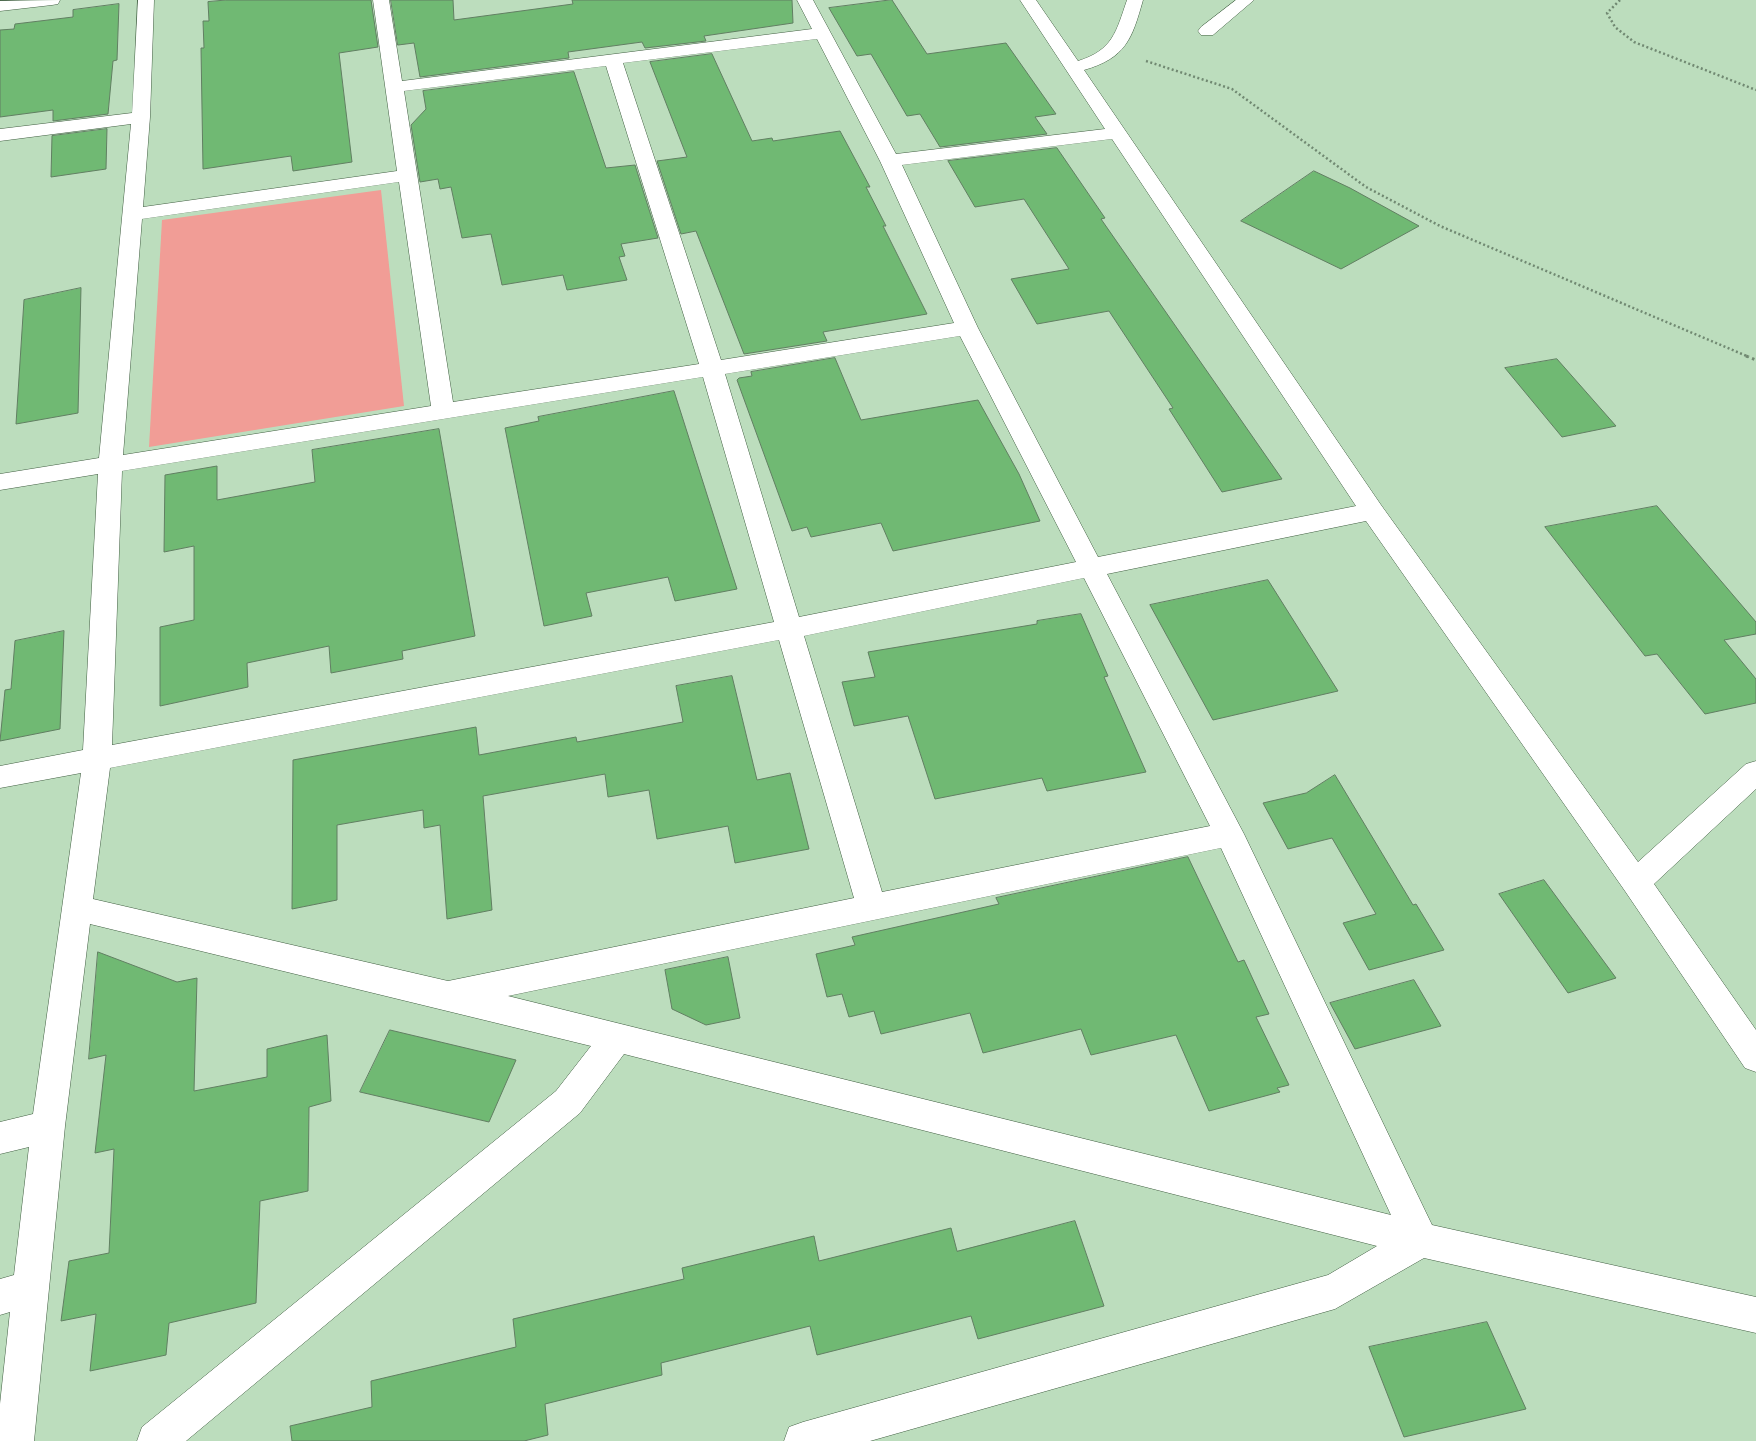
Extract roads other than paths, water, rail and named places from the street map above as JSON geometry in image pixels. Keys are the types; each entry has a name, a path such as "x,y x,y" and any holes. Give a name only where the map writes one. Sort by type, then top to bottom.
{"street":[{"path":"0,6 52,0"},
{"path":"15,1441 16,1293 48,1126 97,758 110,463 141,117 146,0"},
{"path":"381,0 396,87 442,410"},
{"path":"805,0 890,161 967,328 1229,834 1421,1240"},
{"path":"1028,0 1372,511 1636,882 1756,1057"},
{"path":"1074,68 1100,61 1115,50 1122,40 1135,0"},
{"path":"1207,31 1239,1"},
{"path":"396,87 822,33"},
{"path":"613,59 712,368 872,909"},
{"path":"0,135 141,117"},
{"path":"890,161 1118,133"},
{"path":"132,214 408,175"},
{"path":"0,482 442,410 967,328"},
{"path":"0,777 789,629 1372,511"},
{"path":"1636,882 1756,772"},
{"path":"448,995 1229,834"},
{"path":"78,908 448,995 1421,1240 1756,1316"},
{"path":"156,1441 568,1102 616,1038"},
{"path":"0,1138 48,1126"},
{"path":"803,1441 1335,1290 1421,1240"}]}
